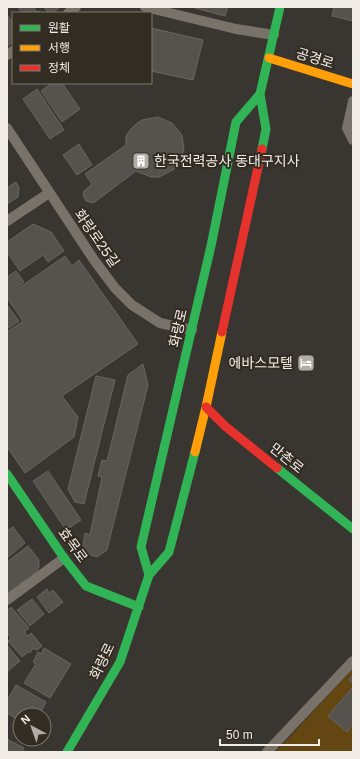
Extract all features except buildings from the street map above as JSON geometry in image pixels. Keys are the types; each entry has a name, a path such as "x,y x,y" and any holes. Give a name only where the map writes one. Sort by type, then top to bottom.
{"main road":[{"name":"화랑로","path":"67,752 120,662 149,575 169,552 206,407 266,129 260,94 280,7"},
{"name":"공경로","path":"269,58 353,84"},
{"name":"화랑로","path":"149,575 141,547 211,246 236,122 260,94"},
{"name":"만촌로","path":"206,407 225,426 353,529"},
{"name":"효목로","path":"7,474 64,558 86,586 139,607"}],"street":[{"path":"145,7 236,29 274,35"},
{"path":"353,101 347,128 353,140"},
{"name":"화랑로25길","path":"7,128 94,260 115,288 132,305 160,323 192,330"},
{"path":"7,221 49,193"},
{"path":"7,600 64,558"},
{"path":"267,752 353,661"}],"shaded area":[{"path":"353,668 353,752 276,752"}],"traffic: fast":[{"path":"262,149 266,129 260,94 280,7"},
{"path":"149,575 141,547 211,246 236,122 260,94"},
{"path":"67,752 120,662 149,575 169,552 195,452"},
{"path":"277,468 353,529"},
{"path":"7,474 64,558 86,586 139,607"}],"traffic: slow":[{"path":"269,58 353,84"},
{"path":"195,452 222,332"}],"traffic: jam":[{"path":"222,332 262,149"},
{"path":"206,407 225,426 277,468"}],"place":[{"name":"한국전력공사 동대구지사","path":"141,161"},
{"name":"에바스모텔","path":"306,363"}]}
